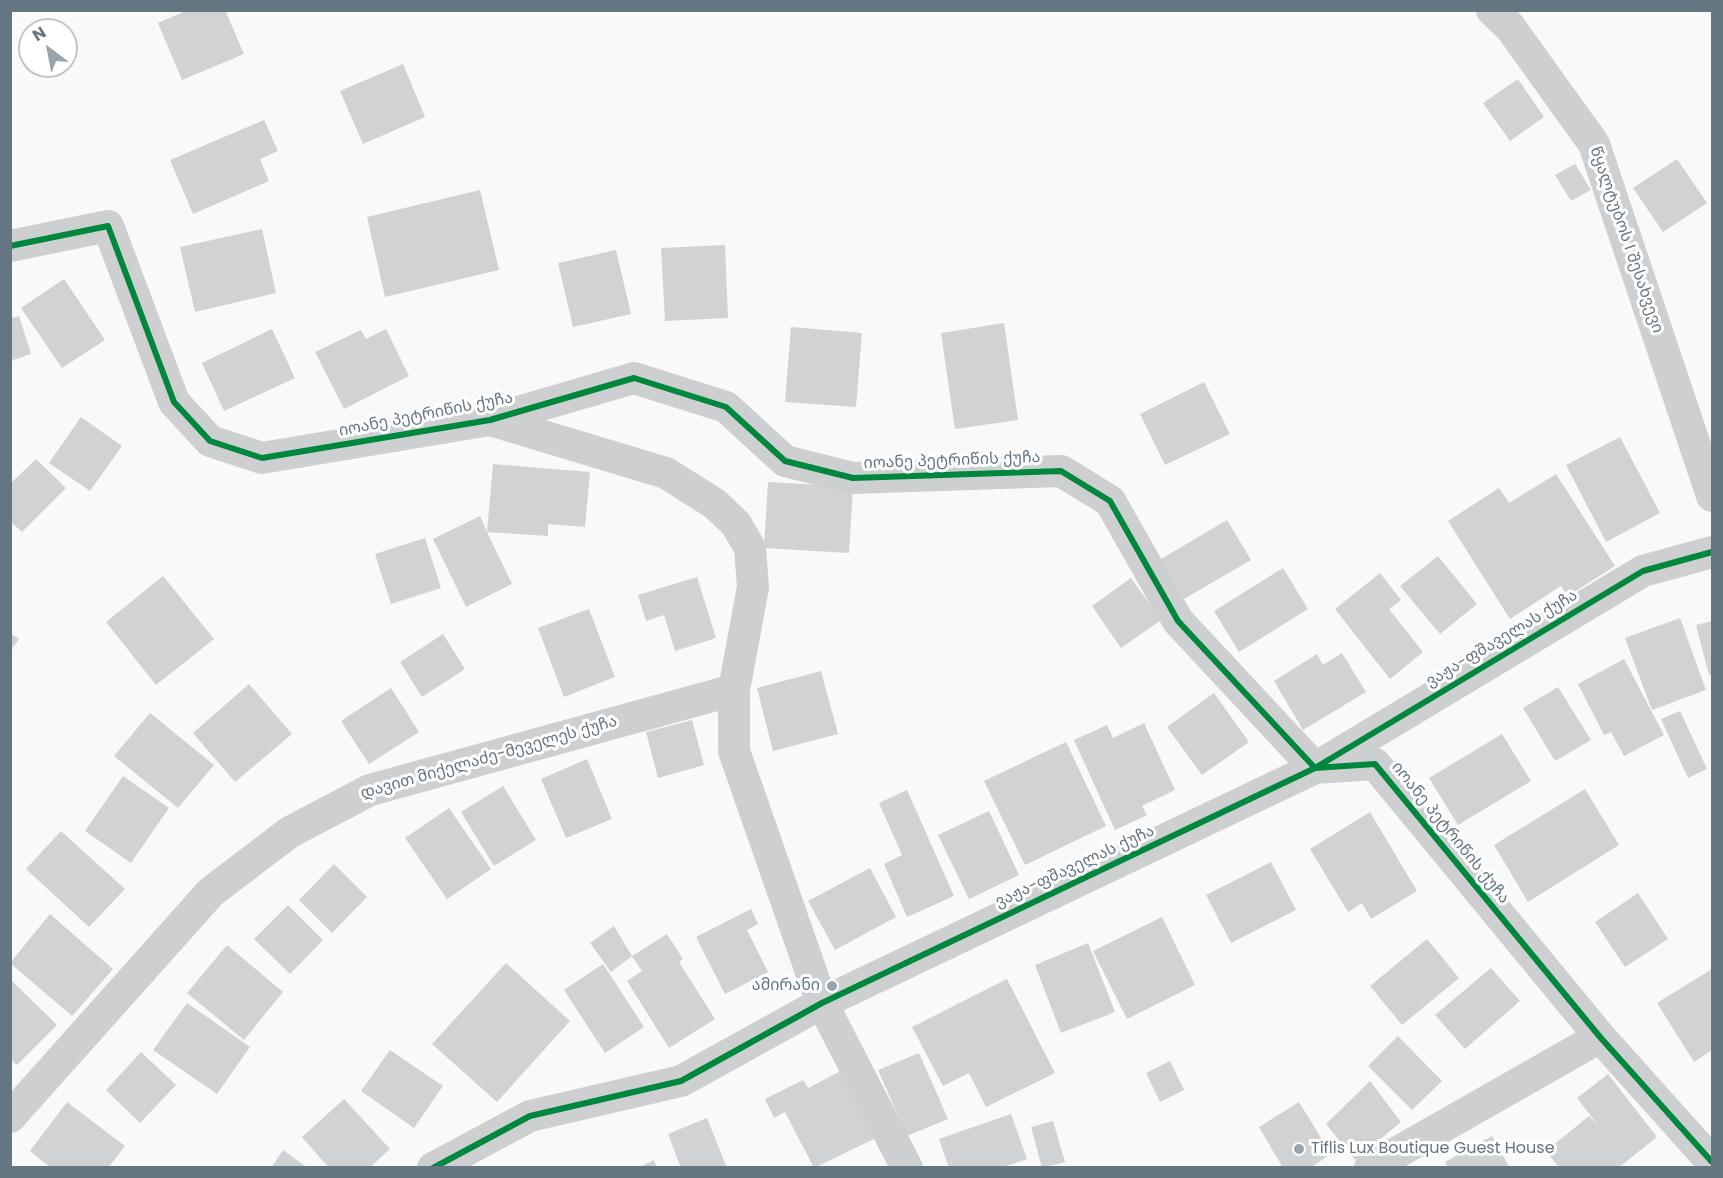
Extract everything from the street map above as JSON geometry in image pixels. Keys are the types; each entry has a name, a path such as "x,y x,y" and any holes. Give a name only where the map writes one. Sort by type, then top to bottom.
{"street":[{"name":"წყალტუბოს I შესახვევი","path":"1492,10 1510,27 1594,144 1713,495"},
{"name":"იოანე პეტრიწის ქუჩა","path":"10,246 108,226 174,402 210,441 262,458 490,420 634,378 726,406 785,461 853,478 1061,471 1110,501 1178,621 1315,768 1375,764 1600,1037 1713,1162"},
{"path":"490,420 666,473 715,504 736,524 750,548 753,586 734,690 734,751 822,1003 907,1167"},
{"name":"ვაჟა-ფშაველას ქუჩა","path":"433,1167 530,1116 681,1082 822,1003 1315,768 1643,571 1713,552"},
{"name":"დავით მიქელაძე-მეველეს ქუჩა","path":"12,1112 211,892 290,832 370,790 734,690"},
{"path":"1375,764 1393,720"},
{"path":"1370,1167 1600,1037"}],"building":[{"path":"188,10 225,10 244,54 182,80 158,23"},
{"path":"403,64 425,117 363,144 340,91"},
{"path":"1518,79 1544,117 1510,141 1483,103"},
{"path":"264,120 278,151 260,159 269,181 193,214 170,160"},
{"path":"1677,159 1707,203 1663,232 1633,188"},
{"path":"1575,164 1591,190 1571,201 1555,175"},
{"path":"480,190 499,270 385,297 367,217"},
{"path":"262,229 276,293 195,312 180,247"},
{"path":"725,245 728,318 665,321 661,248"},
{"path":"616,250 631,314 573,327 558,263"},
{"path":"64,279 105,340 62,368 21,308"},
{"path":"19,316 31,354 10,361 10,319"},
{"path":"1004,323 1018,420 955,429 941,333"},
{"path":"791,327 862,333 856,407 785,402"},
{"path":"272,329 295,378 224,411 202,363"},
{"path":"386,329 409,376 344,409 315,352 361,330 366,339"},
{"path":"1204,382 1230,434 1165,465 1140,414"},
{"path":"81,417 122,446 90,491 49,463"},
{"path":"1620,437 1660,513 1606,542 1566,465"},
{"path":"36,459 66,488 22,532 10,521 10,484"},
{"path":"493,464 590,472 585,527 548,524 548,536 487,532"},
{"path":"1556,474 1615,566 1568,596 1561,586 1510,619 1448,521 1499,488 1509,503"},
{"path":"768,482 853,487 849,553 764,548"},
{"path":"480,516 512,584 466,607 433,539"},
{"path":"1227,520 1251,560 1184,599 1161,559"},
{"path":"425,538 441,588 391,604 375,554"},
{"path":"1438,556 1477,604 1440,634 1400,586"},
{"path":"1283,568 1308,609 1239,652 1214,611"},
{"path":"1380,573 1401,600 1389,609 1423,652 1390,679 1335,609"},
{"path":"163,576 214,639 156,685 106,622"},
{"path":"697,577 716,638 675,651 664,615 646,621 638,595"},
{"path":"1131,578 1161,620 1121,648 1092,606"},
{"path":"589,609 615,677 564,697 538,628"},
{"path":"1680,618 1706,690 1652,710 1625,638"},
{"path":"1712,621 1712,674 1709,675 1696,625"},
{"path":"10,633 19,639 10,651"},
{"path":"443,634 465,669 422,697 400,662"},
{"path":"1342,653 1366,692 1303,730 1274,681 1317,654 1323,665"},
{"path":"1624,659 1664,735 1624,756 1611,732 1604,735 1578,684"},
{"path":"821,671 838,734 773,751 757,688"},
{"path":"249,684 292,734 235,782 193,733"},
{"path":"1558,687 1591,740 1555,761 1523,708"},
{"path":"391,688 419,732 369,764 341,721"},
{"path":"1214,693 1249,742 1202,775 1167,727"},
{"path":"1680,711 1707,769 1688,778 1661,719"},
{"path":"150,713 214,765 178,808 114,756"},
{"path":"692,720 704,765 658,778 646,732"},
{"path":"1144,723 1175,790 1142,806 1147,815 1115,830 1074,740 1107,725 1113,738"},
{"path":"1502,734 1531,781 1458,825 1429,778"},
{"path":"1066,742 1106,826 1025,865 984,781"},
{"path":"587,759 612,819 566,838 541,779"},
{"path":"123,776 169,808 131,863 85,831"},
{"path":"503,786 536,840 494,866 461,812"},
{"path":"1585,789 1619,845 1528,902 1494,845"},
{"path":"907,790 954,896 907,917 884,864 902,855 879,803"},
{"path":"449,808 491,869 447,899 405,838"},
{"path":"989,811 1019,875 969,899 938,835"},
{"path":"1370,812 1417,891 1371,919 1362,903 1348,912 1310,849"},
{"path":"61,831 125,889 89,927 26,869"},
{"path":"1271,862 1296,910 1231,943 1206,895"},
{"path":"334,864 367,897 332,933 299,900"},
{"path":"870,868 896,917 835,950 808,901"},
{"path":"1638,893 1668,939 1625,967 1595,922"},
{"path":"288,905 323,940 290,974 254,939"},
{"path":"751,909 758,924 747,930 768,972 725,994 696,937"},
{"path":"50,914 113,969 72,1016 10,963"},
{"path":"1162,917 1195,985 1127,1019 1093,951"},
{"path":"614,926 632,956 611,972 590,943"},
{"path":"667,934 683,959 679,962 715,1019 669,1048 627,981 642,971 632,956"},
{"path":"1427,939 1459,978 1402,1025 1370,986"},
{"path":"1088,943 1115,1012 1061,1033 1035,965"},
{"path":"227,945 283,992 244,1040 187,993"},
{"path":"506,963 570,1021 497,1102 432,1044"},
{"path":"603,964 644,1027 605,1053 564,990"},
{"path":"1491,968 1520,1001 1465,1049 1435,1015"},
{"path":"1712,969 1712,1050 1694,1062 1657,1003"},
{"path":"10,979 57,1025 17,1065 10,1059"},
{"path":"1007,979 1055,1073 986,1107 969,1073 943,1086 912,1027"},
{"path":"187,1003 250,1047 217,1094 153,1050"},
{"path":"1398,1036 1442,1081 1412,1110 1368,1066"},
{"path":"390,1050 443,1086 414,1128 361,1091"},
{"path":"141,1052 176,1085 140,1123 106,1090"},
{"path":"919,1053 948,1119 907,1136 878,1070"},
{"path":"1170,1061 1184,1090 1160,1102 1146,1073"},
{"path":"843,1070 878,1137 814,1168 785,1112 774,1118 765,1099 803,1080 808,1088"},
{"path":"1608,1074 1657,1137 1618,1168 1559,1168 1546,1151 1589,1116 1598,1125 1577,1098"},
{"path":"1370,1081 1401,1122 1355,1160 1326,1124"},
{"path":"344,1099 390,1149 369,1168 329,1168 302,1137"},
{"path":"67,1102 125,1146 108,1168 51,1168 30,1151"},
{"path":"1299,1102 1331,1154 1310,1168 1283,1168 1259,1127"},
{"path":"1011,1114 1027,1159 1001,1168 949,1168 939,1139"},
{"path":"707,1118 727,1168 681,1168 668,1134"},
{"path":"1053,1121 1065,1162 1042,1168 1031,1127"},
{"path":"1492,1136 1510,1168 1448,1168 1445,1162"},
{"path":"283,1150 308,1168 271,1168"},
{"path":"654,1160 657,1168 637,1168"}],"cycle path":[{"path":"10,246 108,226 174,402 210,441 262,458 490,420 634,378 726,407 785,461 853,478 1061,471 1110,501 1178,621 1315,768 1375,764 1600,1037 1712,1162"},
{"path":"433,1168 530,1116 681,1081 822,1003 1315,768 1643,571 1712,552"}],"place":[{"name":"ამირანი","path":"832,986"},
{"name":"Tiflis Lux Boutique Guest House","path":"1299,1149"}]}
